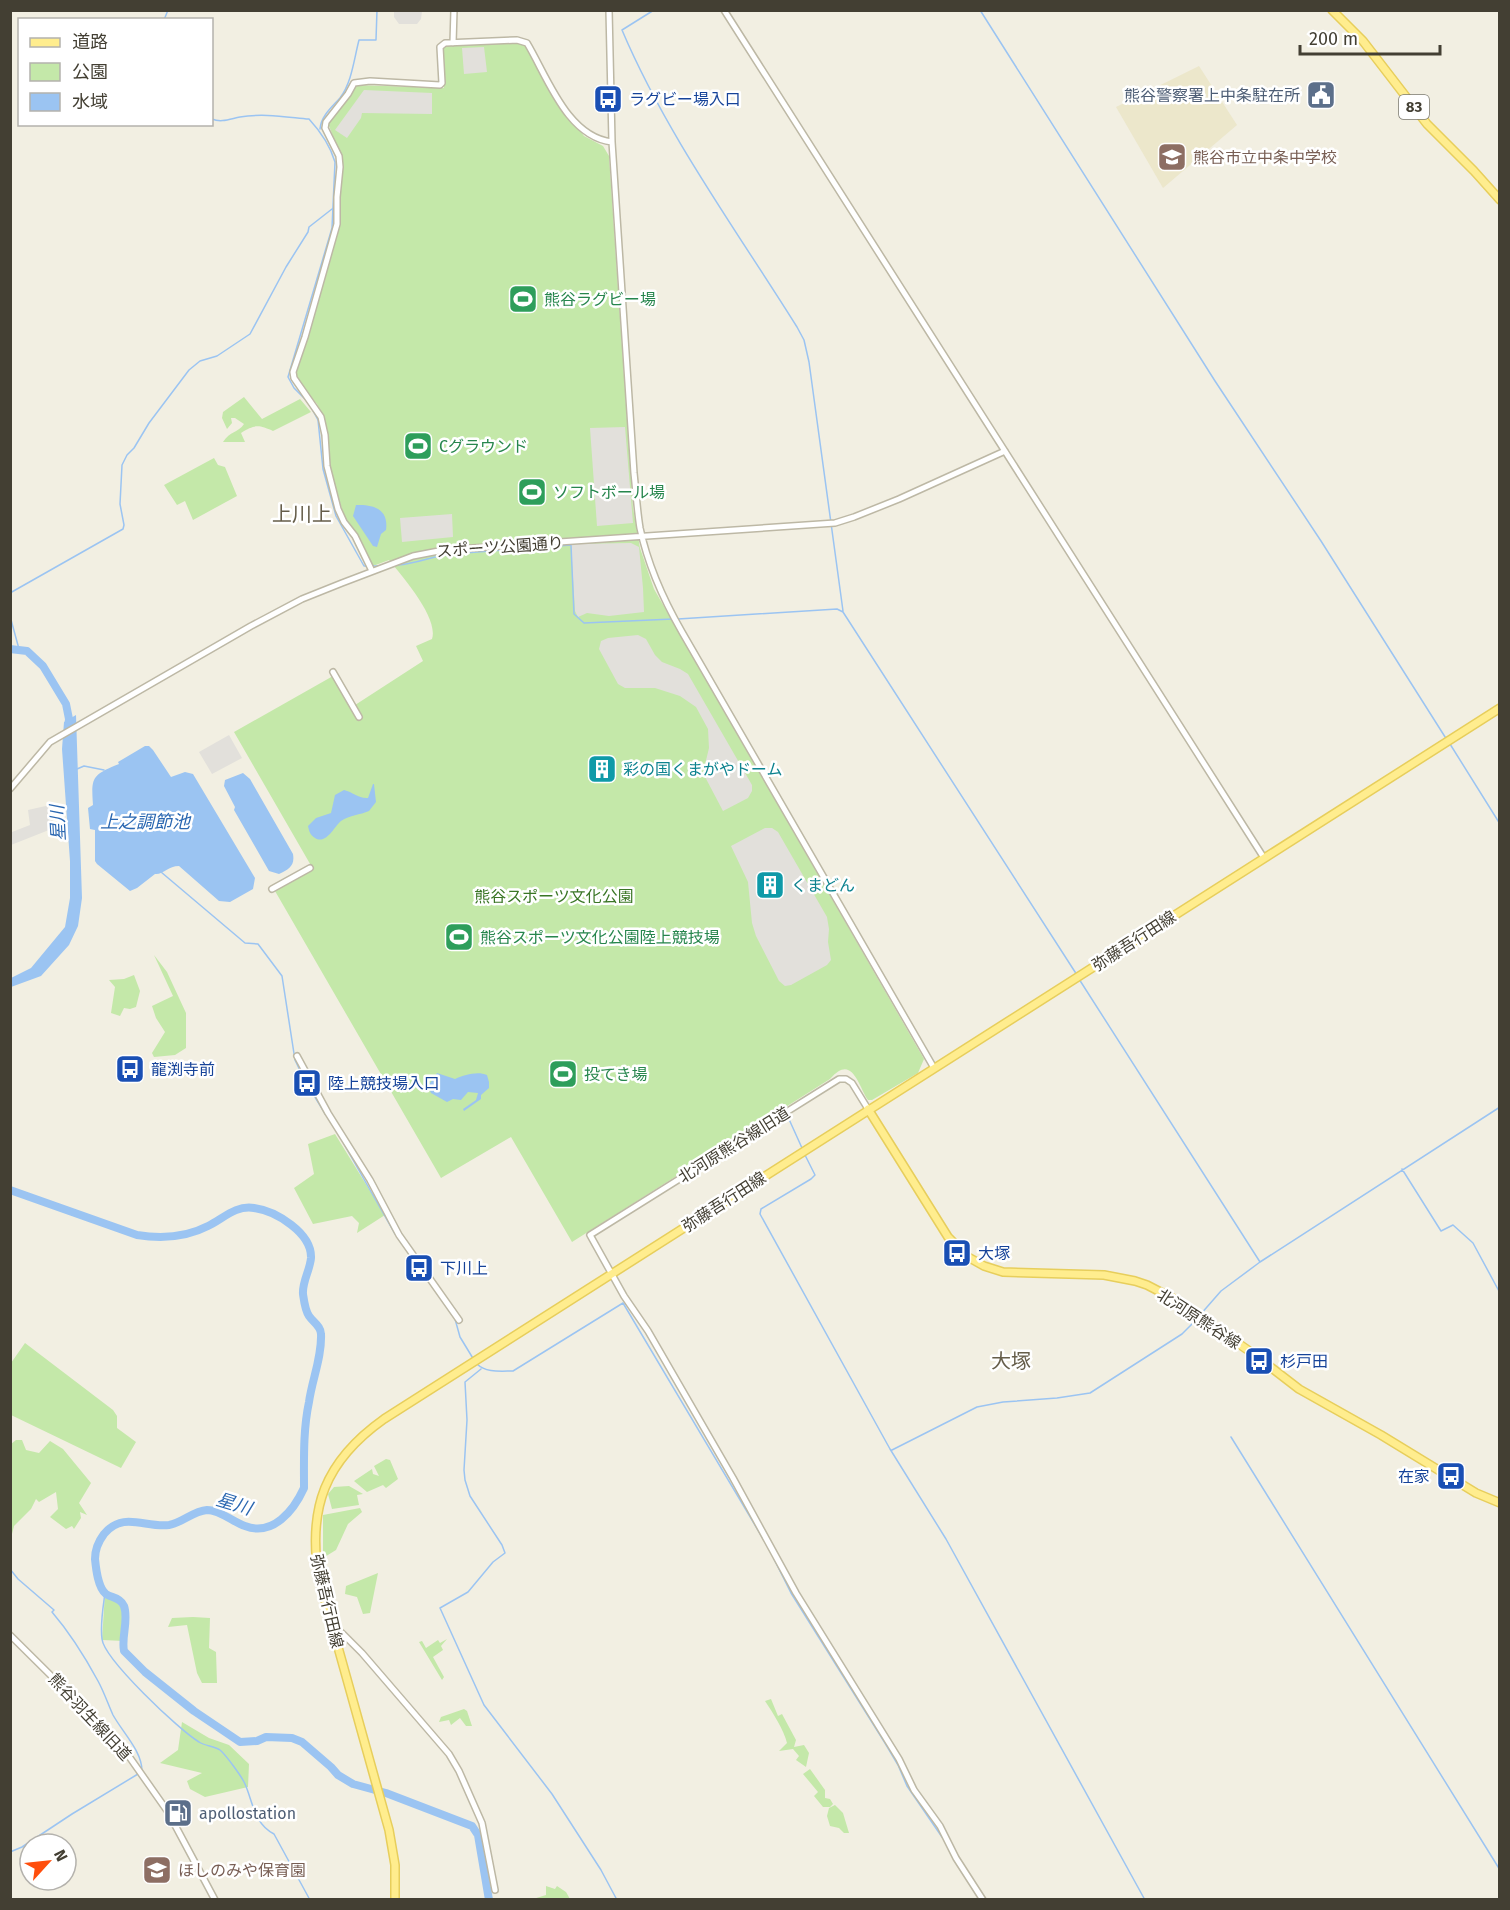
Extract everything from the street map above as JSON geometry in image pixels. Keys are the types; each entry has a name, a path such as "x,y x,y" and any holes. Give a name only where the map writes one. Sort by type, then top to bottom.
{"main road":[{"name":"83","path":"1332,10 1363,41 1427,124 1500,200"},
{"name":"弥藤吾行田線","path":"395,1899 395,1865 381,1802 319,1579 314,1540 319,1503 325,1487 341,1459 358,1440 384,1419 1500,708"},
{"name":"北河原熊谷線","path":"868,1109 948,1237 968,1257 984,1266 1003,1272 1104,1275 1147,1285 1174,1299 1255,1355 1299,1389 1381,1435 1476,1493 1500,1503"}],"street":[{"path":"453,43 454,10"},
{"path":"609,10 612,142 634,473 642,537 655,579 667,605 934,1068"},
{"path":"724,10 1264,858"},
{"path":"372,571 356,536 344,522 338,509 327,466 321,417 294,378 293,372 337,224 340,162 325,124 354,83 363,81 440,85 442,83 440,47 445,43 517,40 527,43 548,84 574,121 591,136 612,142"},
{"name":"スポーツ公園通り","path":"10,789 45,747 60,735 293,603 423,553 444,549 835,523 899,499 1005,451"},
{"path":"333,672 358,717"},
{"path":"272,889 309,868"},
{"path":"297,1056 328,1113 370,1180 399,1235 459,1320"},
{"name":"北河原熊谷線旧道","path":"612,1274 590,1235 839,1079 846,1079 852,1083 868,1109"},
{"path":"612,1274 688,1400 796,1593 878,1725 914,1790 940,1826 956,1858 983,1899"},
{"path":"334,1631 342,1633 362,1653 449,1754 482,1823 495,1890"},
{"name":"熊谷羽生線旧道","path":"10,1635 121,1745 168,1812 215,1899"}],"shaded area":[{"path":"394,11 422,11 421,19 417,24 399,24 394,17"},
{"path":"484,47 487,72 464,74 462,48"},
{"name":"熊谷市立中条中学校","path":"1199,66 1237,125 1163,188 1116,107"},
{"path":"364,90 432,93 432,114 362,113 347,138 335,130"},
{"path":"625,427 633,523 597,526 590,428"},
{"path":"452,514 453,537 402,542 400,518"},
{"path":"631,543 639,547 644,612 609,616 587,613 578,617 575,611 571,544"},
{"path":"638,635 646,639 662,662 688,674 752,785 748,798 723,811 703,773 709,748 708,729 696,707 680,696 655,688 625,688 618,684 599,649 601,641 608,638"},
{"path":"229,735 242,758 212,774 199,752"},
{"path":"50,805 54,828 11,845 11,830 12,832 30,825 28,810"},
{"path":"765,828 772,828 778,832 827,917 829,929 828,942 831,960 827,965 785,986 779,981 756,936 752,923 748,882 731,846"}],"green space":[{"name":"熊谷スポーツ文化公園","path":"516,42 527,46 548,88 584,136 603,146 609,156 633,508 640,548 654,589 924,1059 918,1073 872,1100 868,1100 854,1074 844,1069 838,1072 572,1242 511,1137 441,1178 275,891 313,869 234,732 333,676 352,707 423,661 416,646 432,639 433,630 430,620 410,586 389,560 373,566 359,538 344,516 328,462 323,416 317,404 298,381 296,370 335,243 343,163 328,123 356,85 444,88 443,47 447,45"},
{"path":"244,397 262,419 300,399 311,412 273,431 260,427 250,428 241,433 245,442 223,442 244,424 231,418 232,423 227,429 222,418 223,412"},
{"path":"214,458 218,465 225,467 237,496 193,520 185,501 177,505 164,485"},
{"path":"154,955 167,972 186,1013 186,1048 175,1055 154,1057 152,1053 165,1032 152,1006 173,996"},
{"path":"134,975 140,991 136,1007 124,1008 120,1016 111,1013 115,987 109,980 124,979"},
{"path":"335,1134 385,1215 357,1233 359,1223 352,1216 313,1224 294,1188 314,1174 308,1144"},
{"path":"25,1343 113,1410 117,1416 117,1428 136,1442 121,1468 11,1415 11,1363"},
{"path":"16,1440 22,1440 26,1450 39,1453 50,1441 63,1449 91,1483 79,1503 87,1515 80,1512 81,1518 74,1529 72,1526 66,1529 50,1517 58,1509 56,1492 39,1502 36,1499 31,1509 14,1526 11,1538 11,1444"},
{"path":"386,1459 390,1460 398,1479 386,1488 383,1485 367,1492 354,1481 372,1469 373,1474 379,1476 374,1466"},
{"path":"349,1486 363,1494 357,1495 359,1505 332,1509 328,1494 334,1487"},
{"path":"360,1508 362,1512 348,1524 336,1550 323,1558 323,1515"},
{"path":"378,1573 370,1613 363,1614 357,1597 345,1594 346,1586"},
{"path":"105,1593 122,1601 125,1608 124,1641 102,1640"},
{"path":"172,1618 210,1618 209,1648 216,1652 217,1683 202,1683 197,1673 187,1625 168,1627"},
{"path":"447,1639 441,1646 443,1650 433,1657 444,1677 442,1680 419,1642 422,1641 426,1648 438,1640 440,1643"},
{"path":"771,1699 778,1716 782,1714 796,1740 794,1747 804,1745 809,1753 806,1767 796,1760 799,1756 793,1749 779,1751 787,1743 781,1727 765,1701"},
{"path":"464,1709 467,1711 472,1726 466,1726 460,1718 451,1725 449,1720 439,1722 441,1717"},
{"path":"182,1722 209,1738 229,1745 249,1764 248,1787 205,1797 190,1789 187,1781 202,1773 160,1763 178,1750"},
{"path":"810,1769 825,1790 825,1798 830,1799 833,1804 830,1807 823,1807 814,1796 818,1792 803,1774"},
{"path":"835,1805 843,1813 849,1833 830,1826 827,1816 829,1808"},
{"path":"546,1886 555,1889 557,1886 566,1892 570,1899 533,1899 546,1895"}],"water":[{"path":"356,505 374,507 385,517 386,530 381,534 377,547 373,546 353,516"},
{"path":"76,715 82,898 78,926 69,945 41,976 11,987 11,978 31,968 65,927 70,898 70,861 62,749 64,722"},
{"name":"上之調節池","path":"145,746 153,750 171,777 185,772 193,774 255,878 253,889 230,902 219,901 179,866 155,874 130,891 97,864 95,861 95,830 90,829 88,808 93,805 92,788 95,778"},
{"name":"上之調節池","path":"243,773 250,779 293,854 290,867 279,874 269,871 234,810 235,807 224,786 225,780"},
{"path":"373,784 376,802 369,811 341,821 323,839 319,840 312,836 308,826 316,818 331,813 335,795 344,790 368,798"},
{"path":"437,1073 455,1079 479,1073 487,1075 489,1088 481,1095 481,1099 464,1111 463,1109 476,1100 478,1093 468,1092 461,1100 453,1099 447,1102 431,1093 428,1086"}],"waterway":[{"path":"165,18 168,10"},
{"path":"320,129 330,108 344,92 359,40 376,40 377,10"},
{"path":"654,10 622,30 659,107 804,340 809,362 843,611"},
{"path":"980,10 1215,381 1321,541 1447,740"},
{"path":"213,119 222,121 257,115 309,119 325,139 333,156 335,162 332,228 288,377 294,388 309,403"},
{"path":"10,593 123,529 120,504 122,465 127,455 189,370 200,361 217,356 250,334 309,227 332,209"},
{"path":"311,407 318,420 323,469 336,516 364,566 381,566"},
{"path":"398,565 451,554 571,545 574,614 584,623 673,619"},
{"path":"678,619 837,609 843,612 1077,975"},
{"path":"10,616 19,649"},
{"name":"星川","path":"10,649 27,651 43,666 66,704 68,729"},
{"path":"1450,744 1500,824"},
{"path":"77,769 84,766 104,770"},
{"path":"161,872 245,943 258,944 282,976 295,1060 326,1115"},
{"path":"1079,979 1260,1262"},
{"path":"1200,1315 1221,1291 1260,1262 1500,1107"},
{"path":"788,1117 802,1148"},
{"path":"344,1144 395,1234"},
{"path":"804,1153 815,1175 761,1209 760,1214 890,1449 946,1539 1145,1900"},
{"path":"1402,1169 1441,1231 1453,1225 1473,1243 1500,1293"},
{"name":"星川","path":"10,1190 137,1235 164,1237 191,1233 235,1211 254,1208 282,1219 306,1240 311,1258 303,1294 308,1314 320,1329 321,1343 307,1413 304,1488 300,1496 288,1513 273,1525 265,1528 245,1526 217,1512 207,1510 197,1512 169,1525 119,1523 104,1534 97,1546 95,1559 98,1578 103,1591 121,1601 124,1606 126,1617 124,1651 145,1672 194,1711 240,1742 257,1741 266,1737 292,1738 302,1742 338,1775 353,1784 386,1793 472,1826 478,1835 489,1900"},
{"path":"398,1238 444,1303"},
{"path":"477,1364 489,1370 513,1371 623,1303 771,1552"},
{"path":"455,1319 460,1337 474,1360"},
{"path":"892,1450 977,1407 1090,1393 1182,1334 1197,1319"},
{"path":"481,1369 465,1382 467,1420 465,1480 470,1496 505,1553 493,1562 468,1592 440,1608 484,1705 552,1794 601,1870 617,1900"},
{"path":"1231,1437 1500,1870"},
{"path":"774,1559 791,1593 898,1765 907,1786 942,1837"},
{"path":"10,1569 18,1579 54,1610 52,1612 82,1654 100,1685 113,1715 139,1756 142,1771"},
{"path":"105,1593 101,1628 106,1649 128,1677 176,1724 199,1742 220,1750 226,1756 243,1781 258,1819 267,1830 274,1834 310,1900"},
{"path":"10,1852 22,1847 138,1774"}],"place":[{"name":"熊谷警察署上中条駐在所","path":"1321,95"},
{"name":"ラグビー場入口","path":"608,99"},
{"name":"熊谷市立中条中学校","path":"1172,157"},
{"name":"熊谷ラグビー場","path":"523,299"},
{"name":"Cグラウンド","path":"418,446"},
{"name":"ソフトボール場","path":"532,492"},
{"name":"彩の国くまがやドーム","path":"602,769"},
{"name":"くまどん","path":"770,885"},
{"name":"熊谷スポーツ文化公園陸上競技場","path":"459,937"},
{"name":"龍渕寺前","path":"130,1069"},
{"name":"投てき場","path":"563,1074"},
{"name":"陸上競技場入口","path":"307,1083"},
{"name":"大塚","path":"957,1253"},
{"name":"下川上","path":"419,1268"},
{"name":"杉戸田","path":"1259,1361"},
{"name":"在家","path":"1451,1476"},
{"name":"apollostation","path":"178,1813"},
{"name":"ほしのみや保育園","path":"157,1870"}],"district":[{"name":"上川上","path":"302,514"},
{"name":"大塚","path":"1011,1361"}]}
